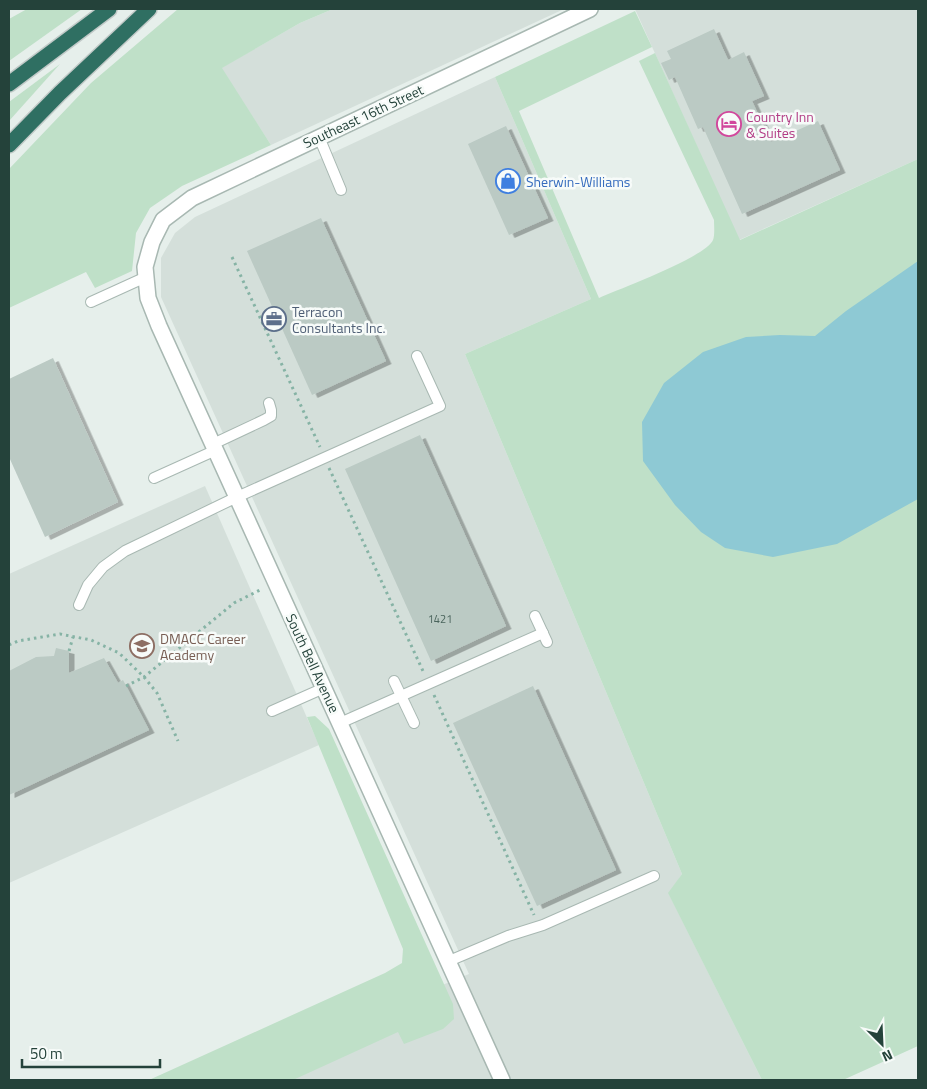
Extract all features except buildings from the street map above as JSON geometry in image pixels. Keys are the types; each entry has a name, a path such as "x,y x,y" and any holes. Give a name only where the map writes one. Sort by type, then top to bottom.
{"highway":[{"path":"9,84 109,9"},
{"path":"9,145 60,93 148,9"}],"street":[{"name":"Southeast 16th Street","path":"152,242 163,220 192,198 590,9"},
{"name":"South Bell Avenue","path":"152,242 145,267 148,298 159,326 502,1080"}],"lane":[{"path":"319,137 342,190"},
{"path":"91,302 146,277"},
{"path":"79,605 88,585 103,567 125,551 237,497 440,406 417,356"},
{"path":"154,478 271,416 272,410 269,403"},
{"path":"340,723 429,684 545,638 535,616"},
{"path":"394,682 414,723"},
{"path":"272,711 324,688"},
{"path":"449,961 508,936 539,926 654,876"}],"path":[{"path":"126,686 144,677 234,603 276,582"},
{"path":"9,645 18,641 60,634 91,640 119,653 144,677 157,693 178,741"},
{"path":"69,651 73,637"},
{"path":"429,684 539,926"}],"shaded area":[{"path":"333,9 564,9 271,145 221,68 300,23"},
{"path":"635,9 918,9 918,159 739,240"},
{"path":"495,77 591,299 465,354 682,874 669,894 762,1080 212,1080 469,974 161,297 161,258 175,233 195,217"},
{"name":"DMACC Career Academy","path":"205,486 319,745 9,883 9,574"}],"green space":[{"path":"27,9 82,9 9,61 9,19"},
{"path":"178,9 333,9 300,23 222,68 271,145 182,186 150,208 136,233 132,271 95,288 86,272 9,308 9,169 91,83"},
{"path":"635,11 652,47 519,111 599,298 695,255 707,247 714,238 714,220 639,61 655,53 740,240 918,159 918,1046 843,1080 762,1080 668,893 682,874 465,354 591,299 495,77"},
{"path":"60,64 9,121 9,102"},
{"path":"315,716 329,729 453,1004 454,1019 443,1029 404,1044 398,1032 293,1080 149,1080 385,973 402,963 403,949 307,717"}],"water":[{"path":"918,261 918,499 837,544 773,557 725,548 701,532 675,505 643,461 642,422 664,383 703,352 746,337 780,335 815,336 846,311"}],"place":[{"name":"Country Inn & Suites","path":"729,124"},
{"name":"Sherwin-Williams","path":"508,181"},
{"name":"Terracon Consultants Inc.","path":"274,319"},
{"name":"DMACC Career Academy","path":"142,646"}]}
